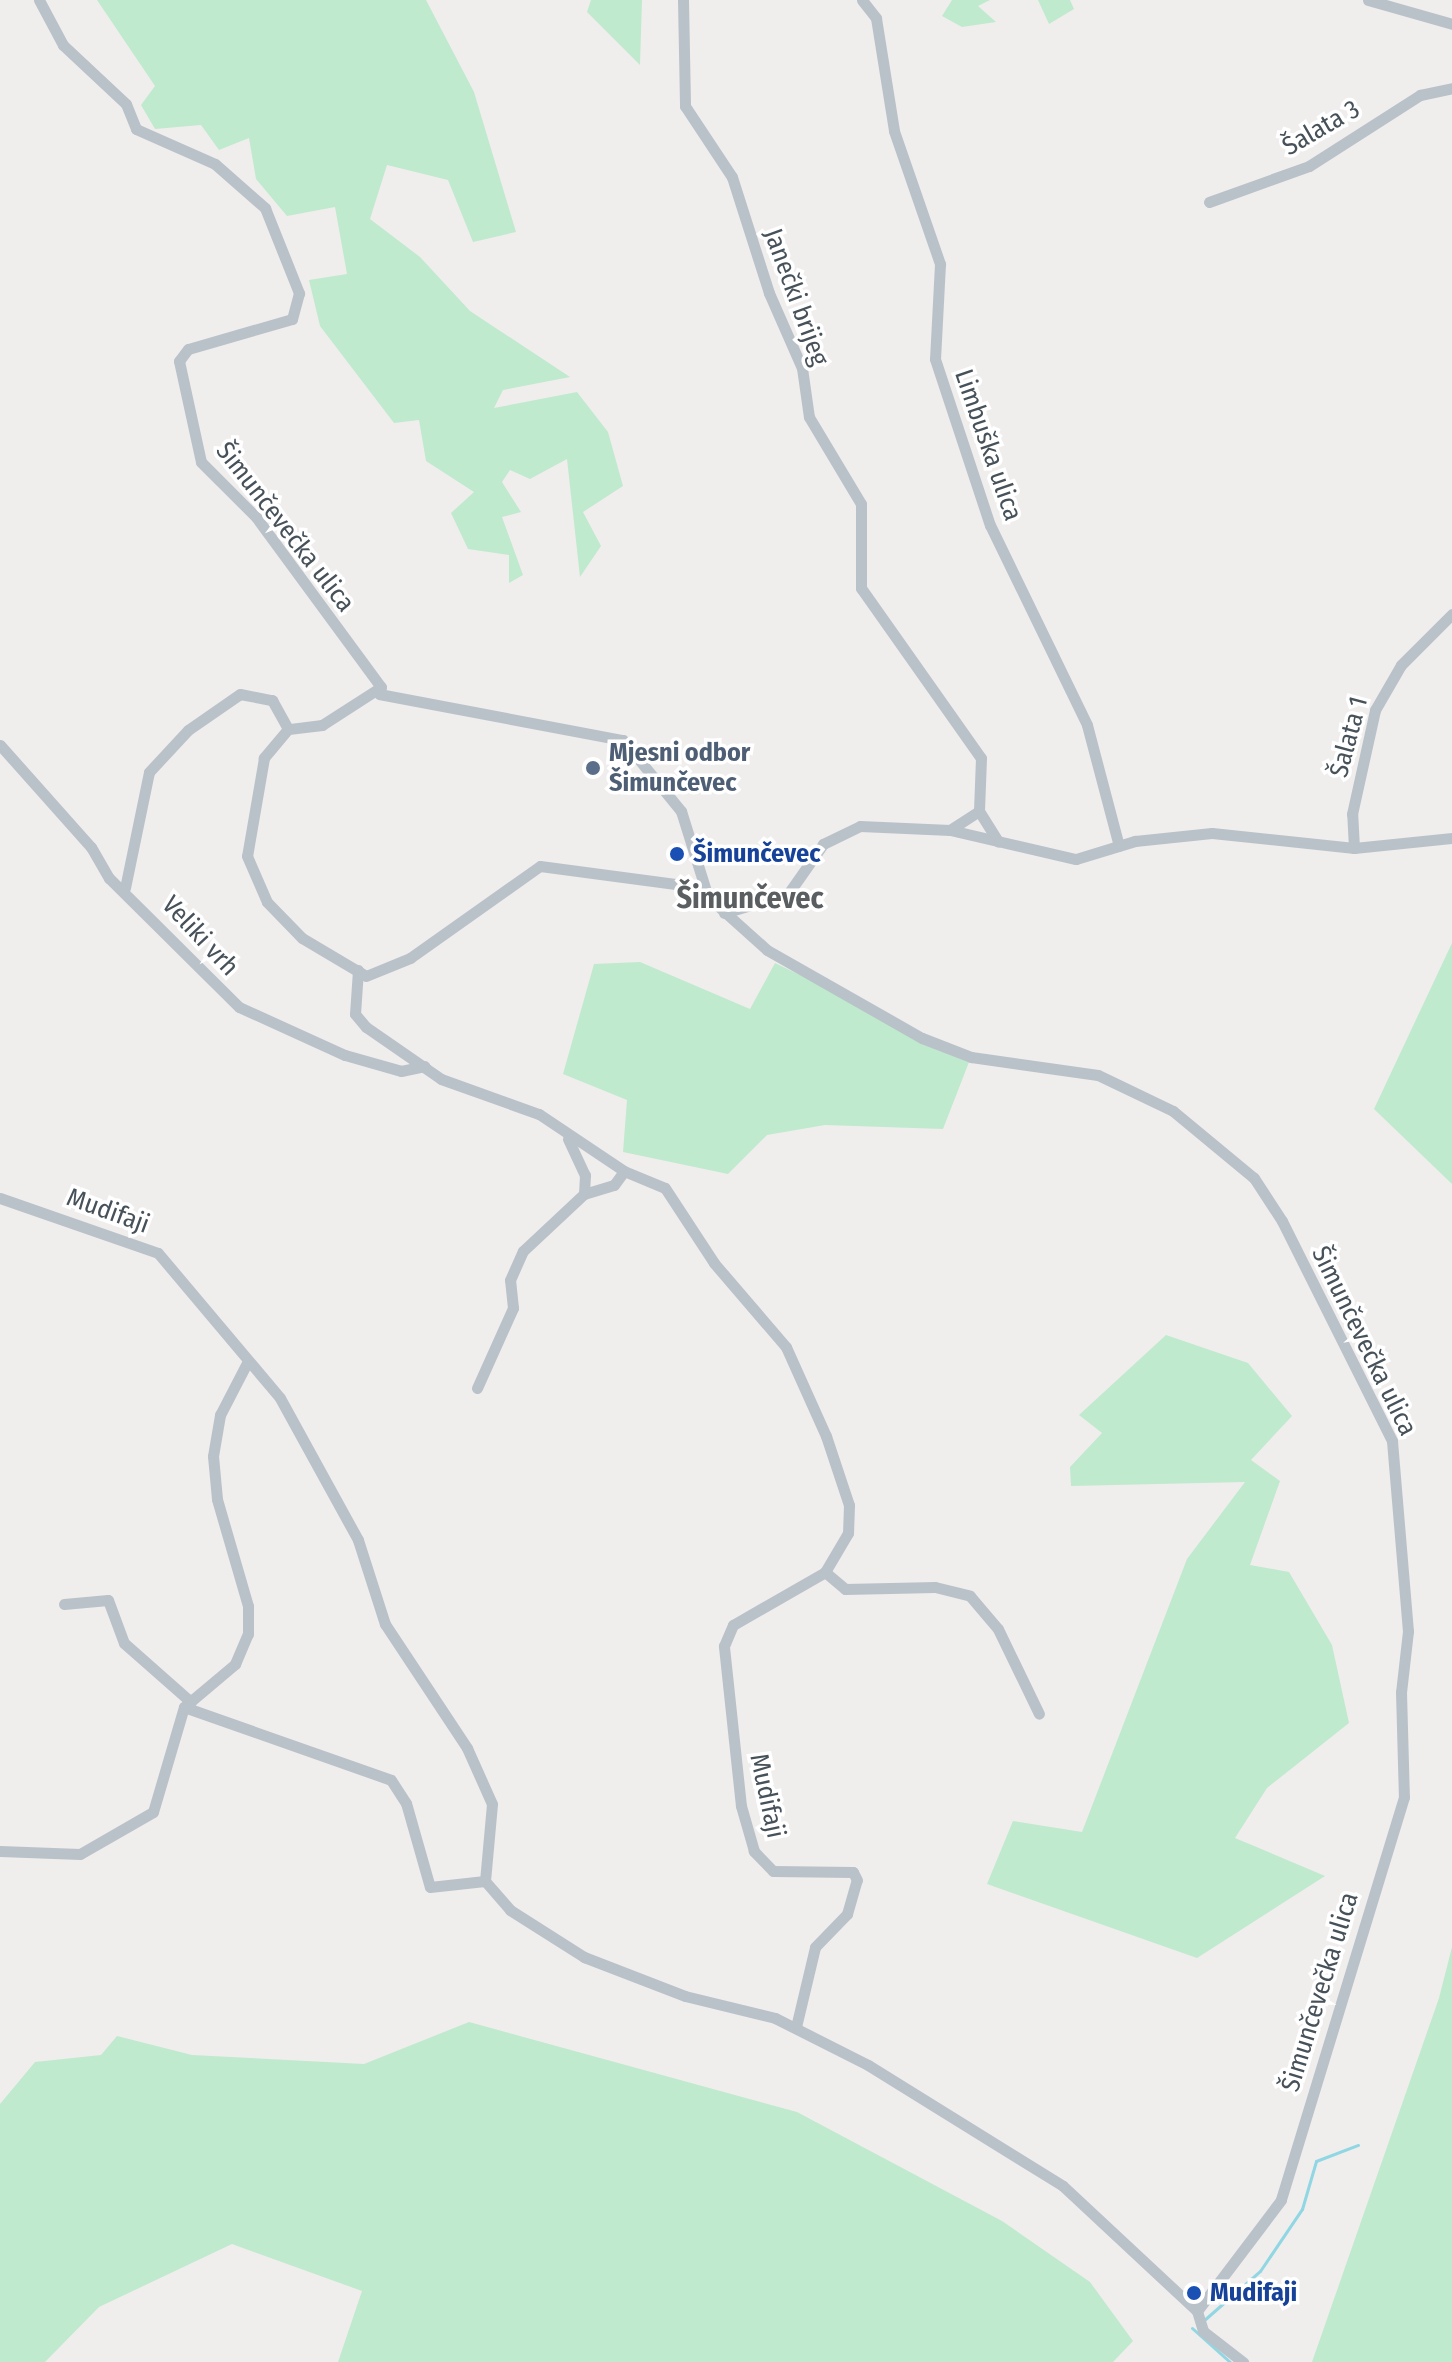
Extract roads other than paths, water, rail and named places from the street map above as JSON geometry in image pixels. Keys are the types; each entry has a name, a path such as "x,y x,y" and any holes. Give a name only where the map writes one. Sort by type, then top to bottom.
{"street":[{"name":"Šimunčevečka ulica","path":"39,0 63,45 126,104 136,129 215,164 265,208 299,293 298,310 265,333 188,349 179,361 187,425 201,462 256,517 376,676 379,694 623,740 681,811 704,888 724,913 767,950 922,1038 971,1057 1098,1075 1173,1111 1254,1178 1268,1199 1392,1441 1408,1631 1401,1692 1404,1797 1281,2200 1197,2311"},
{"name":"Janečki brijeg","path":"683,0 685,106 732,177 769,293 802,368 809,417 861,504 861,588 975,745 979,811 998,841"},
{"name":"Limbuška ulica","path":"862,0 876,18 894,131 940,264 935,359 990,525 1087,725 1119,846"},
{"path":"1368,0 1452,24"},
{"name":"Šalata 3","path":"1209,202 1309,166 1420,95 1452,88"},
{"name":"Šalata 1","path":"1354,848 1352,814 1375,710 1401,665 1452,614"},
{"path":"125,888 149,772 188,730 240,694 272,700 288,729"},
{"path":"379,694 322,725 288,729 264,758 246,835 252,878 302,938 358,970 379,975 410,958 540,866 704,888"},
{"name":"Veliki vrh","path":"0,745 176,949 249,1014 345,1055 401,1071 424,1066"},
{"path":"950,830 979,811"},
{"path":"724,913 788,894 839,832 950,830 1076,859 1119,846 1212,833 1354,848 1452,838"},
{"path":"358,970 355,1014 424,1066 539,1114 567,1137 624,1171 665,1188 714,1263 786,1347 849,1505 848,1533 825,1572 845,1589 935,1587 970,1596 998,1629 1039,1714"},
{"path":"567,1137 585,1175 584,1194"},
{"path":"477,1388 513,1308 510,1280 523,1251 584,1194 614,1185 624,1171"},
{"name":"Mudifaji","path":"0,1198 158,1253 280,1398 320,1465 358,1540 385,1624 467,1748 492,1804 485,1881"},
{"path":"0,1851 80,1854 153,1812 188,1705 225,1676 248,1634 213,1456 220,1415 248,1361"},
{"name":"Mudifaji","path":"796,2027 815,1947 847,1914 857,1880 853,1872 773,1871 754,1851 741,1806 724,1646 733,1625 825,1572"},
{"path":"64,1604 108,1600 124,1643 188,1705 391,1780 406,1803 430,1887 485,1881 528,1923 622,1975 796,2027 1063,2186 1197,2311 1203,2331 1243,2362"}],"waterway":[{"path":"1203,2321 1260,2271 1302,2209 1316,2161 1358,2145"},
{"path":"1192,2328 1230,2362"}],"place":[{"name":"Mjesni odbor Šimunčevec","path":"593,768"},
{"name":"Šimunčevec","path":"677,854"},
{"name":"Mudifaji","path":"1194,2293"}],"district":[{"name":"Šimunčevec","path":"750,898"}]}
